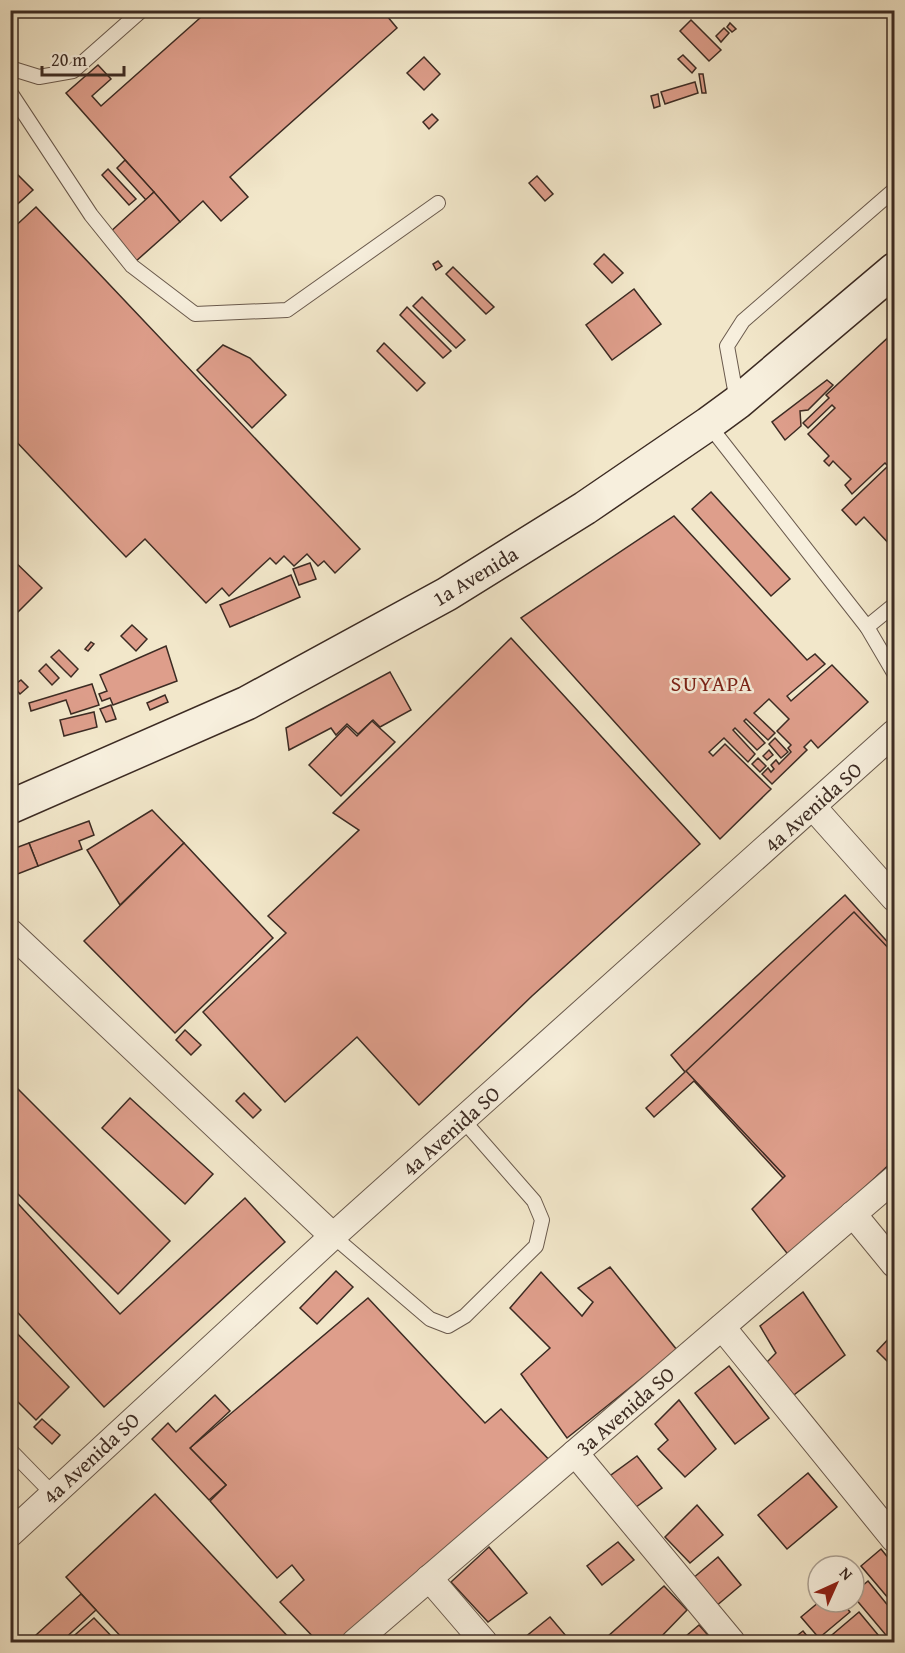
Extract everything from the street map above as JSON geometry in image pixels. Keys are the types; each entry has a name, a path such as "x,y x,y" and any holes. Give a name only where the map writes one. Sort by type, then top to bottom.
{"street":[{"name":"1a Avenida","path":"10,807 248,703 447,594 585,508 708,424 738,402 894,270"},
{"name":"4a Avenida SO","path":"10,1534 333,1236 894,733"},
{"path":"813,807 894,897"},
{"path":"10,932 333,1236"},
{"name":"3a Avenida SO","path":"354,1642 894,1179"},
{"path":"853,1214 894,1264"},
{"path":"722,1327 894,1539"},
{"path":"575,1453 732,1642"},
{"path":"429,1578 484,1642"}],"lane":[{"path":"10,68 39,77 73,71 142,10"},
{"path":"10,92 91,215 132,266 195,314 287,310 438,204"},
{"path":"738,402 727,346 743,321 894,190"},
{"path":"708,424 867,627 894,673"},
{"path":"867,627 894,605"},
{"path":"333,1236 430,1319 448,1326 465,1316 536,1246 542,1220 534,1201 463,1120"},
{"path":"10,1450 52,1493"}],"building":[{"path":"209,10 382,10 397,28 230,177 248,197 221,221 203,201 180,222 66,93 98,65 111,79 92,96 101,106"},
{"path":"691,20 721,50 709,61 680,31"},
{"path":"730,23 736,29 732,32 727,27"},
{"path":"724,28 729,33 721,42 716,36"},
{"path":"683,55 696,68 692,73 678,59"},
{"path":"424,57 440,74 424,90 407,73"},
{"path":"699,74 703,74 706,93 702,93"},
{"path":"695,82 698,93 665,104 661,92"},
{"path":"658,94 660,106 654,108 651,96"},
{"path":"432,114 438,120 429,129 423,122"},
{"path":"125,160 154,192 146,200 117,168"},
{"path":"10,167 33,190 10,211"},
{"path":"108,169 136,199 129,205 102,175"},
{"path":"537,176 553,194 545,201 529,183"},
{"path":"154,192 180,222 135,262 109,233"},
{"path":"36,207 360,549 335,573 324,561 318,566 307,554 294,566 284,556 276,564 270,558 229,596 222,588 206,603 145,539 126,557 10,435 10,231"},
{"path":"604,254 623,273 612,283 594,264"},
{"path":"438,261 442,266 436,270 433,264"},
{"path":"453,267 494,307 486,314 446,274"},
{"path":"634,289 661,324 612,360 586,325"},
{"path":"422,297 465,340 456,348 413,306"},
{"path":"407,307 451,351 443,358 400,315"},
{"path":"894,332 894,549 864,517 856,525 842,510 888,466 885,463 852,494 845,485 851,479 833,461 829,466 824,461 829,456 808,434 835,408 832,405 808,428 803,423 829,398 826,395"},
{"path":"384,343 425,383 417,391 377,351"},
{"path":"223,345 250,358 286,395 252,428 197,370"},
{"path":"827,380 833,385 808,410 800,411 801,426 785,440 772,422"},
{"path":"711,492 790,579 771,596 692,509"},
{"path":"674,516 807,660 815,654 825,664 787,696 791,701 832,665 868,702 818,748 811,740 804,747 807,750 772,784 762,774 768,768 771,772 774,769 771,765 776,760 779,764 791,752 788,748 791,745 777,731 789,719 769,699 754,713 775,733 768,740 746,719 744,721 765,743 757,750 735,728 733,730 755,754 748,762 724,738 709,752 713,756 725,744 771,789 720,839 521,618"},
{"path":"10,557 42,588 10,620"},
{"path":"310,563 316,579 299,585 293,569"},
{"path":"291,575 300,597 230,627 220,605"},
{"path":"132,625 147,639 136,651 121,636"},
{"path":"511,638 700,844 532,996 419,1105 357,1037 285,1102 203,1012 286,933 268,916 359,830 333,813"},
{"path":"91,642 94,644 88,651 85,649"},
{"path":"166,646 177,681 113,705 110,698 102,701 99,694 107,691 100,675"},
{"path":"59,650 78,669 71,677 51,657"},
{"path":"46,664 59,678 52,685 39,671"},
{"path":"390,672 411,710 380,727 373,720 358,734 347,724 336,735 331,728 289,750 286,728"},
{"path":"21,680 28,687 20,694 13,686"},
{"path":"92,684 99,705 71,714 66,700 31,711 29,703"},
{"path":"165,695 168,702 150,710 147,703"},
{"path":"111,705 116,719 106,722 100,709"},
{"path":"94,712 97,727 64,736 60,720"},
{"path":"372,721 395,742 341,796 309,765 347,726 357,736"},
{"path":"775,738 788,752 781,758 769,744"},
{"path":"769,750 773,755 767,760 763,756"},
{"path":"758,758 766,766 760,772 752,764"},
{"path":"152,810 184,843 120,905 87,850"},
{"path":"89,821 94,835 79,841 82,849 38,866 29,843"},
{"path":"29,843 38,866 10,877 10,850"},
{"path":"184,843 273,938 175,1033 84,941"},
{"path":"845,895 894,949 894,1160 825,1224 694,1081 654,1117 646,1108 685,1072 671,1055"},
{"path":"854,912 894,954 894,1160 790,1257 752,1209 785,1176 686,1071"},
{"path":"185,1030 201,1045 191,1055 176,1040"},
{"path":"10,1081 170,1241 118,1294 10,1186"},
{"path":"244,1093 261,1110 253,1118 236,1101"},
{"path":"130,1098 213,1174 185,1204 102,1128"},
{"path":"10,1195 120,1314 245,1198 285,1242 104,1407 10,1304"},
{"path":"610,1267 677,1350 567,1438 521,1374 550,1348 510,1308 541,1272 582,1316 593,1302 578,1288"},
{"path":"336,1271 353,1287 317,1324 300,1308"},
{"path":"803,1292 845,1355 790,1398 762,1367 776,1353 760,1326"},
{"path":"368,1298 485,1423 501,1409 554,1465 350,1642 318,1642 280,1602 304,1580 292,1565 277,1578 210,1501 226,1485 190,1448"},
{"path":"10,1326 69,1387 36,1420 10,1394"},
{"path":"894,1333 894,1368 877,1351"},
{"path":"729,1366 769,1418 735,1444 695,1393"},
{"path":"215,1395 230,1411 190,1448 226,1485 209,1500 152,1439 168,1423 176,1432"},
{"path":"679,1400 716,1449 685,1477 658,1449 668,1440 655,1424"},
{"path":"42,1419 60,1435 52,1444 34,1427"},
{"path":"637,1456 662,1488 632,1510 607,1478"},
{"path":"808,1473 837,1507 787,1549 758,1515"},
{"path":"155,1494 293,1642 126,1642 96,1610 66,1577"},
{"path":"697,1505 723,1535 690,1563 665,1537"},
{"path":"618,1542 634,1560 602,1585 587,1566"},
{"path":"489,1547 527,1593 488,1622 451,1582"},
{"path":"881,1549 894,1565 894,1605 866,1572 866,1562"},
{"path":"718,1557 741,1585 715,1607 692,1579"},
{"path":"868,1581 894,1613 894,1636 890,1640 866,1611 866,1583"},
{"path":"664,1586 687,1610 656,1642 612,1642 606,1638"},
{"path":"81,1594 96,1610 61,1642 43,1642 36,1635"},
{"path":"806,1613 848,1614 819,1638 801,1617"},
{"path":"857,1614 861,1614 884,1642 828,1642 826,1640"},
{"path":"550,1617 567,1637 560,1642 519,1642"},
{"path":"94,1618 117,1642 67,1642"},
{"path":"699,1625 714,1642 679,1642"},
{"path":"803,1631 812,1642 789,1642"}],"district":[{"name":"SUYAPA","path":"712,683"}]}
